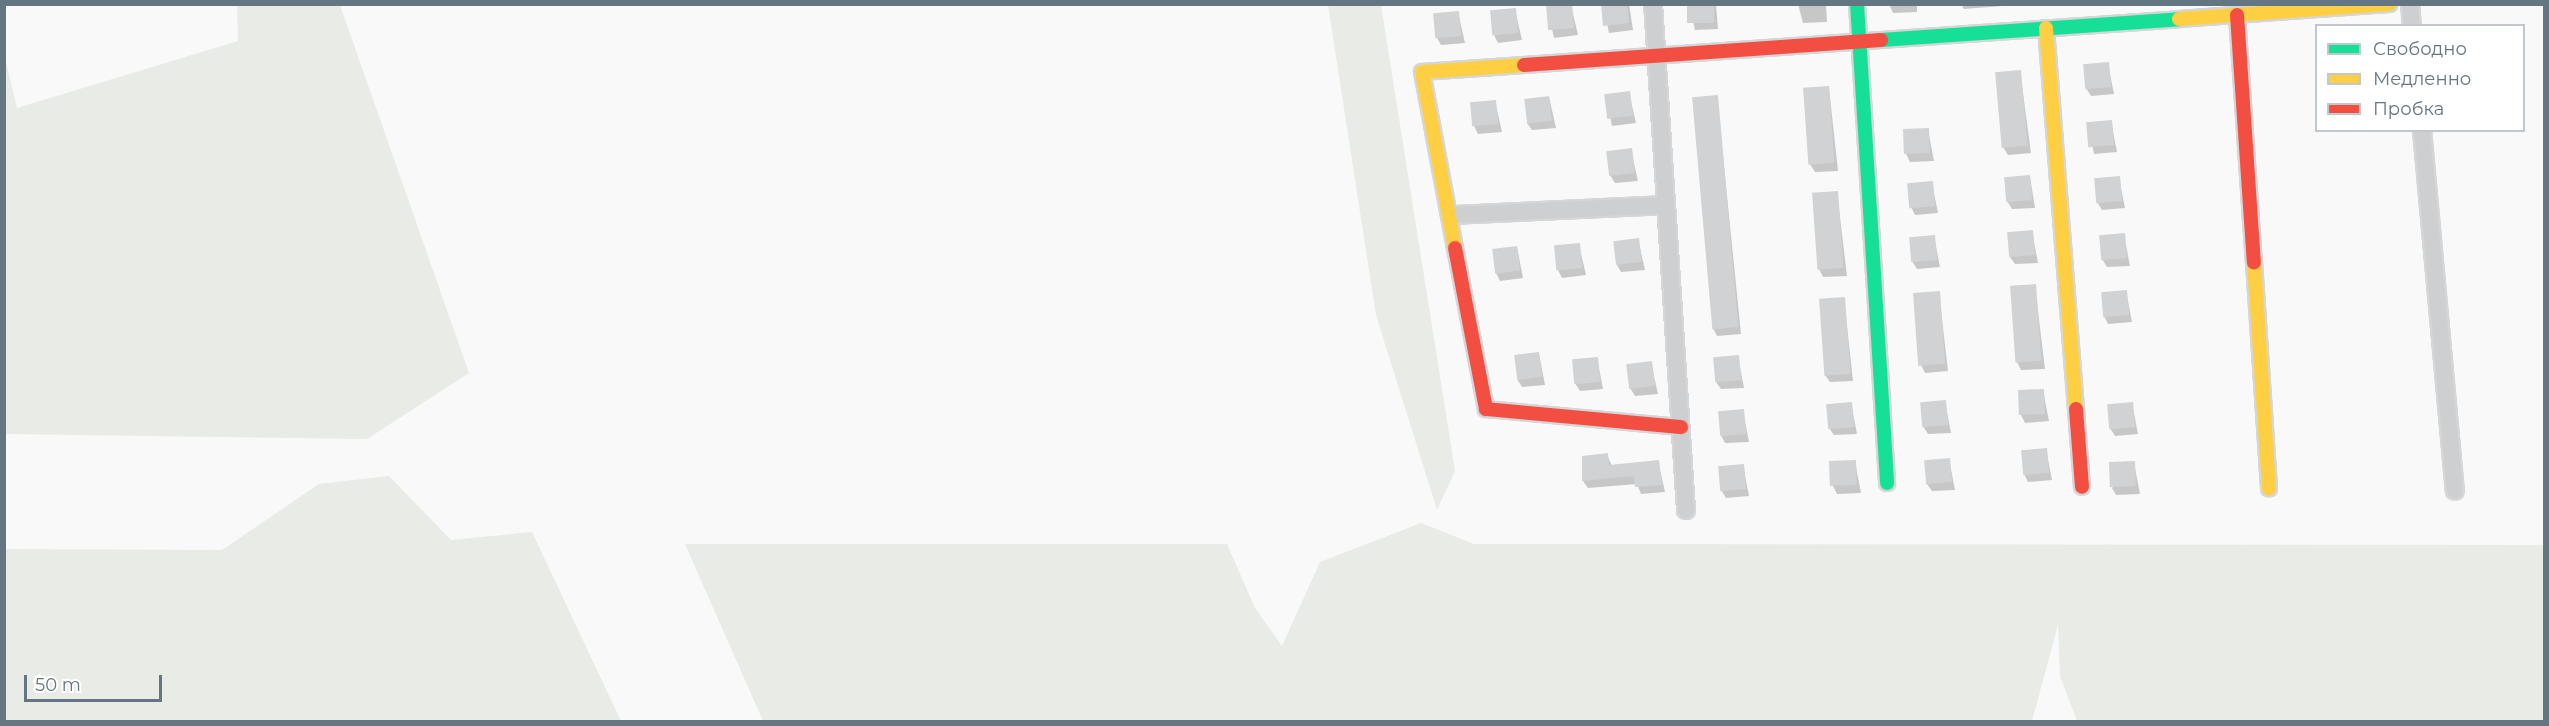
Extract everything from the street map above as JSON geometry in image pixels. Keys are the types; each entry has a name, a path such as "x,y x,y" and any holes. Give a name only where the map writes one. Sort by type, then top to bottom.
{"street":[{"path":"1653,4 1686,510"},
{"path":"1857,4 1887,483"},
{"path":"1681,427 1486,408 1453,215 1422,72 1860,39 2390,4"},
{"path":"2410,4 2412,24"},
{"path":"2237,15 2270,489"},
{"path":"2046,28 2082,487"},
{"path":"2422,132 2455,490"},
{"path":"1453,215 1665,205"}],"shaded area":[{"path":"237,5 340,5 469,373 367,439 5,434 5,57 17,108 238,41"},
{"path":"1328,5 1381,5 1455,471 1437,510 1376,315"},
{"path":"389,476 451,540 532,532 621,721 5,721 5,549 222,550 319,484"},
{"path":"1421,523 1474,544 2544,545 2544,721 2077,721 2060,676 2058,625 2032,721 763,721 685,544 1227,544 1255,608 1282,646 1320,562"}],"building":[{"path":"1572,4 1574,28 1548,30 1546,6"},
{"path":"1601,4 1627,4 1629,23 1603,26"},
{"path":"1687,4 1714,4 1714,23 1687,23"},
{"path":"1516,8 1518,33 1492,35 1490,10"},
{"path":"1459,11 1461,36 1435,38 1433,13"},
{"path":"2109,62 2111,87 2085,89 2083,64"},
{"path":"2021,70 2028,146 2002,148 1995,72"},
{"path":"1829,86 1834,163 1808,165 1803,88"},
{"path":"1630,91 1633,116 1607,119 1604,94"},
{"path":"1718,95 1738,327 1712,329 1692,97"},
{"path":"1549,96 1552,121 1527,124 1524,99"},
{"path":"1496,100 1498,124 1472,126 1470,102"},
{"path":"2112,120 2114,145 2088,147 2086,122"},
{"path":"1929,128 1930,153 1904,154 1903,129"},
{"path":"1632,148 1635,173 1609,176 1606,151"},
{"path":"2030,175 2032,200 2006,202 2004,177"},
{"path":"2120,176 2122,201 2096,203 2094,178"},
{"path":"1933,181 1935,206 1909,208 1907,183"},
{"path":"1838,191 1843,268 1817,270 1812,193"},
{"path":"2033,230 2035,255 2009,257 2007,232"},
{"path":"2125,233 2127,258 2101,260 2099,235"},
{"path":"1935,235 1937,260 1911,262 1909,237"},
{"path":"1639,238 1642,262 1616,265 1613,241"},
{"path":"1580,243 1582,268 1556,270 1554,245"},
{"path":"1517,246 1520,271 1495,274 1492,249"},
{"path":"2036,284 2041,361 2015,363 2010,286"},
{"path":"2127,290 2129,315 2103,317 2101,292"},
{"path":"1940,291 1945,364 1918,366 1913,293"},
{"path":"1845,297 1850,374 1824,376 1819,299"},
{"path":"1539,352 1542,377 1517,380 1514,355"},
{"path":"1739,355 1741,380 1715,382 1713,357"},
{"path":"1598,357 1600,382 1574,384 1572,359"},
{"path":"1652,361 1655,386 1629,389 1626,364"},
{"path":"2044,389 2045,414 2019,415 2018,390"},
{"path":"1946,400 1948,425 1922,427 1920,402"},
{"path":"1852,402 1854,427 1828,429 1826,404"},
{"path":"2133,402 2135,427 2109,429 2107,404"},
{"path":"1744,409 1746,434 1720,436 1718,411"},
{"path":"2047,448 2049,473 2023,475 2021,450"},
{"path":"1608,453 1609,465 1659,460 1662,485 1635,487 1634,476 1582,481 1582,456"},
{"path":"1950,458 1952,482 1926,484 1924,460"},
{"path":"1856,460 1857,485 1830,486 1829,461"},
{"path":"2135,461 2136,486 2110,487 2109,462"},
{"path":"1744,464 1746,489 1720,491 1718,466"}],"traffic: fast":[{"path":"1857,4 1887,483"},
{"path":"1881,40 2179,19"}],"traffic: slow":[{"path":"2179,19 2389,4"},
{"path":"2046,28 2076,409"},
{"path":"1455,248 1422,72 1524,65"},
{"path":"2254,262 2269,489"}],"traffic: jam":[{"path":"2237,15 2254,262"},
{"path":"1524,65 1881,40"},
{"path":"1455,248 1486,409 1681,427"},
{"path":"2076,409 2082,487"}]}
